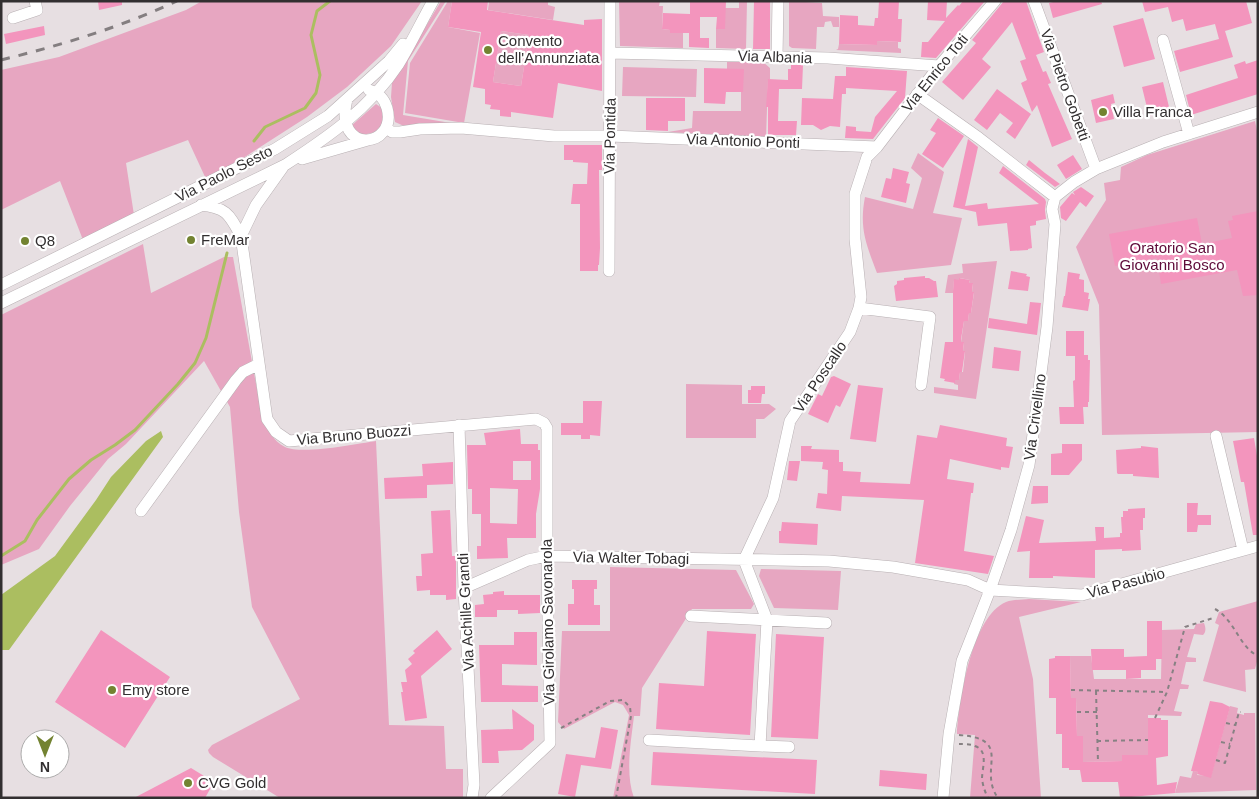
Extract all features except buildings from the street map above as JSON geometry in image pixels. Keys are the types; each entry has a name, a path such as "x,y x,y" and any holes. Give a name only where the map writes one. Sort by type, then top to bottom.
{"street":[{"path":"13,18 37,10 35,1"},
{"name":"Via Paolo Sesto","path":"1,303 285,165 324,140 377,92 398,64 433,1"},
{"name":"Via Pontida","path":"608,271 610,1"},
{"path":"777,56 778,1"},
{"name":"Via Enrico Toti","path":"877,147 939,66 995,1"},
{"name":"Via Pietro Gobetti","path":"1034,1 1096,169"},
{"name":"Via Paolo Sesto","path":"1,285 275,149 328,116 389,61 419,25"},
{"path":"1163,40 1189,134"},
{"name":"Via Albania","path":"610,53 777,56 939,66"},
{"path":"357,90 377,92 382,97 388,112 389,120 386,128"},
{"path":"917,94 979,138 1055,197 1074,182 1096,169 1163,142 1258,112"},
{"path":"347,99 345,123 352,134 359,139 368,140"},
{"name":"Via Paolo Sesto","path":"285,165 368,140 382,134 386,128"},
{"name":"Via Antonio Ponti","path":"386,128 392,132 461,128 554,136 610,136 877,147"},
{"name":"Via Poscallo","path":"744,560 773,498 790,421 850,332 859,308 862,297 855,239 855,194 867,157 877,147"},
{"path":"240,236 256,205 285,165"},
{"name":"Via Crivellino","path":"943,798 948,738 962,661 1011,530 1029,465 1047,327 1055,224 1052,210 1055,197"},
{"name":"Via Bruno Buozzi","path":"202,205 218,206 231,217 240,236 267,419 276,432 289,441 536,419 544,423"},
{"path":"859,308 930,318 921,386"},
{"path":"141,511 236,380 243,372 259,364"},
{"name":"Via Girolamo Savonarola","path":"544,423 548,428 547,556 550,734"},
{"name":"Via Achille Grandi","path":"459,425 464,588 474,785 472,798"},
{"path":"1216,436 1243,550"},
{"name":"Via Pasubio","path":"990,590 1082,595 1258,546"},
{"name":"Via Walter Tobagi","path":"464,588 528,560 547,556 829,561 893,568 968,580 990,590"},
{"path":"744,560 767,620 760,746"},
{"path":"691,616 826,623"},
{"path":"491,798 550,743 550,734"},
{"path":"649,740 789,747"}],"path":[{"path":"1215,609 1232,624 1247,649 1258,656"},
{"path":"1155,718 1167,692 1185,627 1213,618"},
{"path":"1071,690 1167,692"},
{"path":"1096,691 1098,762"},
{"path":"550,734 610,701 623,700 630,707 631,716 616,798"},
{"path":"1076,712 1097,712"},
{"path":"1216,760 1225,763 1239,712 1241,712"},
{"path":"1226,723 1235,725"},
{"path":"948,738 978,737 989,746 992,757 991,782 998,798"},
{"path":"948,738 976,746 981,750 984,761 983,787 988,798"},
{"path":"1097,741 1148,740"},
{"path":"1221,742 1230,744"}],"green space":[{"path":"202,1 422,1 391,46 347,87 307,117 234,164 206,179 188,140 126,163 134,215 83,240 60,181 1,210 1,70 59,57 186,10"},
{"path":"441,1 446,1 408,61 403,115 457,124 404,126 395,122 391,97 392,83"},
{"path":"448,1 452,1 448,27 480,33 464,123 405,113 410,63"},
{"path":"489,1 548,1 548,5 555,7 553,20 488,10"},
{"path":"619,1 660,1 659,6 663,6 662,29 670,30 670,33 683,33 683,48 620,46"},
{"path":"739,1 747,1 746,49 716,48 716,29 725,29 723,8 739,8"},
{"path":"789,1 822,3 823,16 839,17 839,27 833,27 831,21 825,22 824,27 817,27 816,49 792,48 789,46"},
{"path":"501,31 529,35 521,86 493,82"},
{"path":"877,41 898,42 898,48 901,49 901,53 836,50 839,44 877,45"},
{"path":"727,62 763,62 770,68 766,138 668,132 692,128 693,111 741,111 743,69 727,69"},
{"path":"623,67 697,69 696,97 622,96"},
{"path":"376,104 382,108 386,116 381,131 362,135 351,126"},
{"name":"Oratorio San Giovanni Bosco","path":"1255,121 1258,136 1258,432 1102,435 1099,305 1076,247 1106,200 1104,183 1120,180 1121,167 1147,155"},
{"path":"918,153 944,172 933,213 962,218 951,265 877,273 863,227 865,197 913,209 922,178 911,168"},
{"path":"143,244 151,293 224,257 233,257 262,417 268,430 277,441 285,447 303,450 376,441 389,725 444,726 446,769 463,769 463,798 280,798 209,753 208,750 212,745 300,699 252,607 239,512 230,407 204,361 126,444 108,459 70,506 39,549 1,565 1,315"},
{"path":"997,261 976,399 934,393 934,387 958,390 958,385 954,384 955,380 959,380 960,372 963,372 965,352 963,351 964,343 961,342 964,321 968,321 969,313 971,313 974,293 972,292 973,284 969,283 970,280 960,278 959,280 954,280 953,293 945,293 948,275 963,273 962,264"},
{"path":"686,384 742,385 742,404 769,404 776,409 764,419 756,419 756,438 686,438"},
{"path":"610,567 736,570 754,604 751,609 692,609 642,688 640,716 634,716 629,768 634,798 613,798 629,715 623,705 615,702 564,729 558,722 562,631 610,631"},
{"path":"761,569 841,571 838,610 774,608 759,576"},
{"path":"1029,599 1081,602 1019,617 1033,679 1041,798 970,798 975,735 957,734 964,681 970,660 984,624 994,610 1009,601"},
{"path":"1258,601 1258,658 1255,669 1245,670 1246,692 1203,681 1219,625 1215,623 1219,612"},
{"path":"1204,623 1205,633 1203,635 1194,634 1187,657 1196,658 1196,662 1186,662 1181,684 1189,685 1188,689 1180,689 1174,711 1182,712 1181,716 1148,715 1148,755 1122,755 1122,761 1083,762 1083,736 1077,736 1076,698 1071,698 1070,656 1091,656 1094,679 1161,679 1162,630 1194,629 1196,624"},
{"path":"1230,706 1238,708 1237,713 1244,715 1244,713 1255,713 1256,790 1175,793 1180,776 1191,778 1193,771 1198,772 1197,775 1211,776"}],"shaded area":[{"path":"161,431 163,437 9,650 1,650 1,595 55,556 111,477 146,441"}],"waterway":[{"path":"254,141 265,127 305,108 316,93 320,75 311,35 317,11 330,1"},
{"path":"1,556 25,541 37,520 69,479 91,460 135,430 195,363 206,338 227,253"}],"railway":[{"path":"1,60 91,35 177,1"}],"place":[{"name":"Convento dell'Annunziata","path":"488,50"},
{"name":"Villa Franca","path":"1103,112"},
{"name":"FreMar","path":"191,240"},
{"name":"Q8","path":"25,241"},
{"name":"Emy store","path":"112,690"},
{"name":"CVG Gold","path":"188,783"}]}
